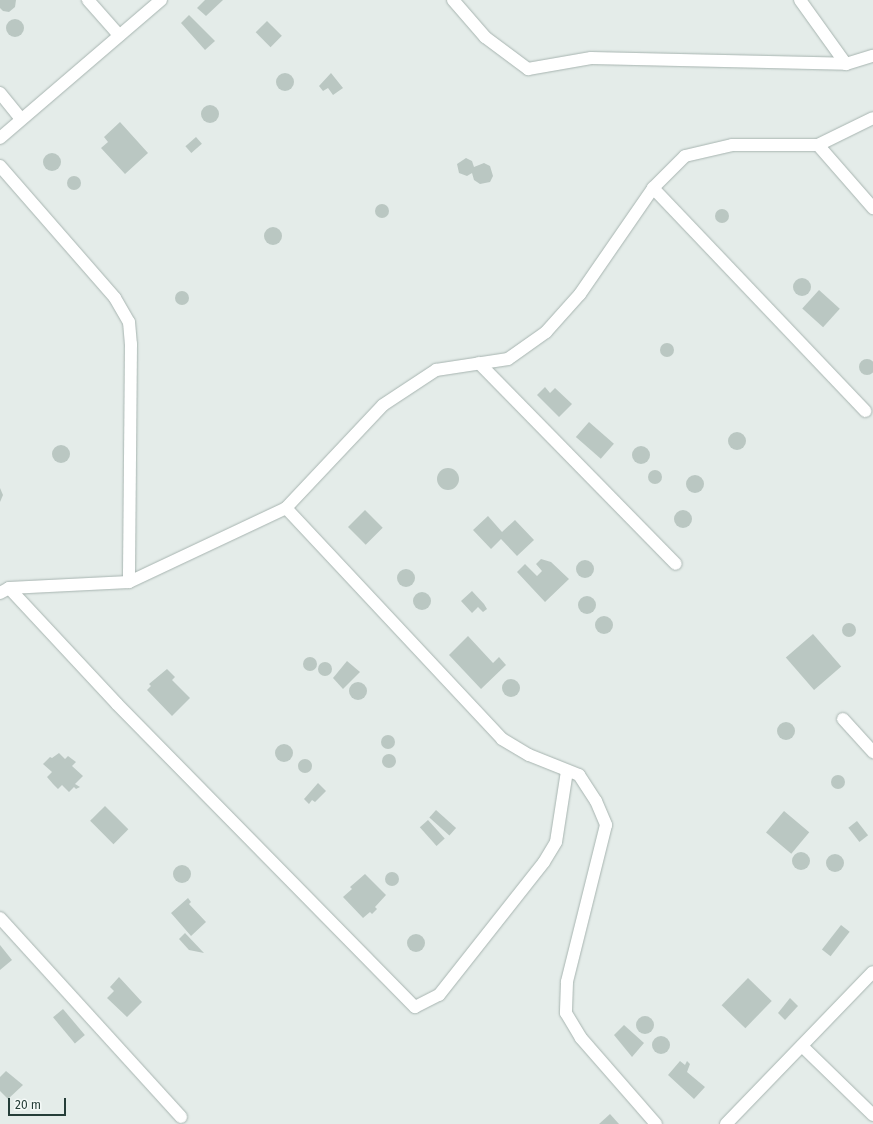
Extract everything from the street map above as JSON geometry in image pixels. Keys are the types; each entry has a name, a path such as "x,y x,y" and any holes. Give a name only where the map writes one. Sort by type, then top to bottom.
{"street":[{"path":"88,0 119,35"},
{"path":"0,138 20,118 161,0"},
{"path":"453,0 485,37 528,69 591,58 846,64 873,56"},
{"path":"800,0 846,64"},
{"path":"0,93 20,118"},
{"path":"5,590 129,582 286,508 383,405 436,370 508,359 546,332 580,294 653,188 685,156 732,144 818,145 873,118"},
{"path":"818,145 873,208"},
{"path":"0,166 114,298 129,322 131,344 129,582"},
{"path":"653,188 865,411"},
{"path":"480,363 676,564"},
{"path":"286,508 502,739 529,755 579,775 606,824 567,982 566,1013 581,1038 656,1124"},
{"path":"5,590 415,1007 439,995 544,862 556,842 567,770"},
{"path":"843,719 873,752"},
{"path":"0,918 181,1117"},
{"path":"726,1124 873,972"},
{"path":"802,1046 873,1115"}],"building":[{"path":"0,0 16,0 15,7 9,12 3,11 0,8"},
{"path":"205,0 223,0 206,16 197,8"},
{"path":"189,15 215,41 205,50 181,23"},
{"path":"15,19 21,22 24,28 21,34 15,37 9,34 6,28 9,22"},
{"path":"267,21 282,36 271,47 256,32"},
{"path":"285,73 291,76 294,82 291,88 285,91 279,88 276,82 279,76"},
{"path":"331,73 343,88 333,95 328,88 323,91 319,86"},
{"path":"210,105 216,108 219,114 216,120 210,123 204,120 201,114 204,108"},
{"path":"120,122 148,153 125,174 101,148 108,142 104,137"},
{"path":"196,137 202,144 191,153 185,146"},
{"path":"52,153 58,156 61,162 58,168 52,171 46,168 43,162 46,156"},
{"path":"466,158 472,161 474,167 484,163 490,166 493,176 490,182 480,184 474,180 472,173 467,176 459,173 457,164"},
{"path":"71,176 77,176 81,180 81,186 77,190 71,190 67,186 67,180"},
{"path":"382,204 387,206 389,211 387,216 382,218 377,216 375,211 377,206"},
{"path":"719,209 725,209 729,213 729,219 725,223 719,223 715,219 715,213"},
{"path":"273,227 279,230 282,236 279,242 273,245 267,242 264,236 267,230"},
{"path":"802,278 808,281 811,287 808,293 802,296 796,293 793,287 796,281"},
{"path":"819,290 840,309 823,327 802,309"},
{"path":"179,291 185,291 189,295 189,301 185,305 179,305 175,301 175,295"},
{"path":"664,343 670,343 674,347 674,353 670,357 664,357 660,353 660,347"},
{"path":"867,359 873,361 875,367 873,373 867,375 861,373 859,367 861,361"},
{"path":"545,387 550,393 555,388 572,404 559,417 537,395"},
{"path":"589,422 614,444 601,459 576,437"},
{"path":"737,432 743,435 746,441 743,447 737,450 731,447 728,441 731,435"},
{"path":"61,445 67,448 70,454 67,460 61,463 55,460 52,454 55,448"},
{"path":"641,446 647,449 650,455 647,461 641,464 635,461 632,455 635,449"},
{"path":"448,468 456,471 459,479 456,487 448,490 440,487 437,479 440,471"},
{"path":"655,470 660,472 662,477 660,482 655,484 650,482 648,477 650,472"},
{"path":"695,475 701,478 704,484 701,490 695,493 689,490 686,484 689,478"},
{"path":"0,488 3,495 0,502"},
{"path":"365,510 383,528 366,545 348,527"},
{"path":"683,510 689,513 692,519 689,525 683,528 677,525 674,519 677,513"},
{"path":"488,516 502,532 515,520 534,540 517,556 501,539 491,549 473,530"},
{"path":"541,559 551,562 569,579 545,602 517,572 525,564 537,576 542,571 536,564"},
{"path":"585,560 591,563 594,569 591,575 585,578 579,575 576,569 579,563"},
{"path":"406,569 412,572 415,578 412,584 406,587 400,584 397,578 400,572"},
{"path":"472,591 487,609 483,612 478,607 472,613 461,601"},
{"path":"422,592 428,595 431,601 428,607 422,610 416,607 413,601 416,595"},
{"path":"587,596 593,599 596,605 593,611 587,614 581,611 578,605 581,599"},
{"path":"604,616 610,619 613,625 610,631 604,634 598,631 595,625 598,619"},
{"path":"849,623 854,625 856,630 854,635 849,637 844,635 842,630 844,625"},
{"path":"813,634 841,666 814,690 786,658"},
{"path":"468,636 493,663 499,657 506,665 481,689 449,655"},
{"path":"307,657 313,657 317,661 317,667 313,671 307,671 303,667 303,661"},
{"path":"347,661 360,672 343,689 333,678"},
{"path":"322,662 328,662 332,666 332,672 328,676 322,676 318,672 318,666"},
{"path":"167,669 175,677 172,680 190,698 172,716 147,690 151,686 149,684"},
{"path":"511,679 517,682 520,688 517,694 511,697 505,694 502,688 505,682"},
{"path":"358,682 364,685 367,691 364,697 358,700 352,697 349,691 352,685"},
{"path":"786,722 792,725 795,731 792,737 786,740 780,737 777,731 780,725"},
{"path":"385,735 391,735 395,739 395,745 391,749 385,749 381,745 381,739"},
{"path":"284,744 290,747 293,753 290,759 284,762 278,759 275,753 278,747"},
{"path":"59,753 65,759 68,756 76,762 72,766 83,776 75,784 80,787 76,789 74,787 69,792 62,785 58,789 53,784 47,777 52,772 43,764 50,757 52,758"},
{"path":"386,754 392,754 396,758 396,764 392,768 386,768 382,764 382,758"},
{"path":"302,759 308,759 312,763 312,769 308,773 302,773 298,769 298,763"},
{"path":"835,775 841,775 845,779 845,785 841,789 835,789 831,785 831,779"},
{"path":"318,783 326,791 315,802 312,800 309,804 304,799"},
{"path":"105,806 128,829 113,844 90,821"},
{"path":"436,810 456,828 449,835 429,817"},
{"path":"784,811 809,832 791,854 766,832"},
{"path":"428,820 445,839 437,846 420,827"},
{"path":"857,821 868,835 859,842 848,828"},
{"path":"801,852 807,855 810,861 807,867 801,870 795,867 792,861 795,855"},
{"path":"835,854 841,857 844,863 841,869 835,872 829,869 826,863 829,857"},
{"path":"182,865 188,868 191,874 188,880 182,883 176,880 173,874 176,868"},
{"path":"389,872 395,872 399,876 399,882 395,886 389,886 385,882 385,876"},
{"path":"365,874 386,895 375,907 377,909 372,914 370,912 363,918 343,897 352,889 350,887"},
{"path":"188,898 191,902 189,904 206,922 191,936 171,913"},
{"path":"841,925 850,932 831,956 822,949"},
{"path":"185,933 204,953 189,950 179,939"},
{"path":"416,934 422,937 425,943 422,949 416,952 410,949 407,943 410,937"},
{"path":"0,945 12,960 0,970"},
{"path":"119,977 142,1002 127,1017 107,998 114,991 110,987"},
{"path":"748,978 772,1001 745,1028 722,1005"},
{"path":"790,998 798,1006 785,1020 778,1013"},
{"path":"63,1009 85,1035 75,1043 53,1017"},
{"path":"645,1016 651,1019 654,1025 651,1031 645,1034 639,1031 636,1025 639,1019"},
{"path":"624,1025 644,1043 632,1057 614,1035"},
{"path":"661,1036 667,1039 670,1045 667,1051 661,1054 655,1051 652,1045 655,1039"},
{"path":"680,1061 685,1065 687,1061 690,1064 687,1072 705,1087 694,1099 668,1075"},
{"path":"6,1071 23,1085 8,1099 0,1091 0,1077"},
{"path":"610,1114 619,1124 599,1124"}]}
